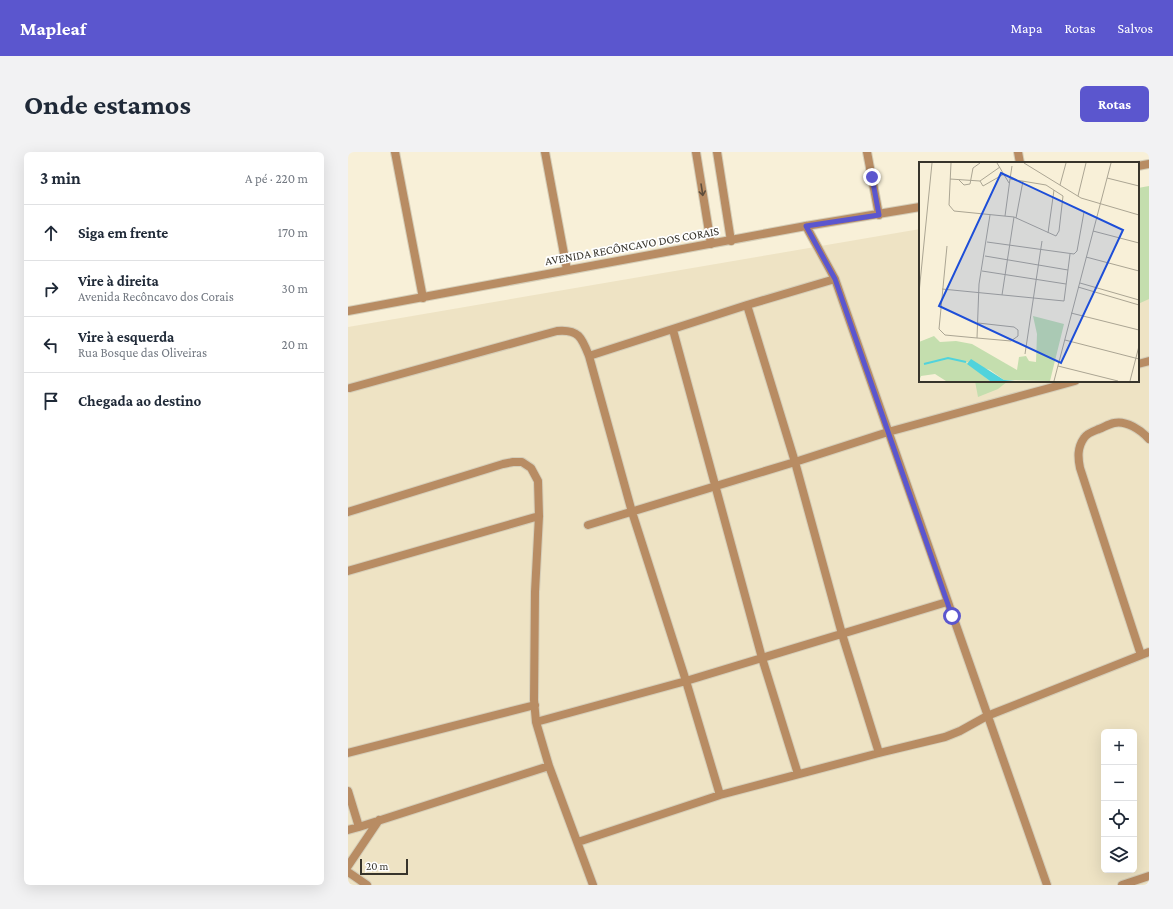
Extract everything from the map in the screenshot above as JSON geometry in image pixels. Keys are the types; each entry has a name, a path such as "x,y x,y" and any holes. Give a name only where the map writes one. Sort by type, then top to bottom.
{"street":[{"path":"395,152 423,298"},
{"path":"545,152 567,270"},
{"path":"696,152 711,244"},
{"path":"717,152 730,241"},
{"path":"867,152 879,215"},
{"path":"1018,152 1020,162"},
{"path":"1139,166 1149,164"},
{"name":"AVENIDA RECÔNCAVO DOS CORAIS","path":"348,311 806,226 919,207"},
{"path":"806,226 835,279 1047,885"},
{"path":"589,356 747,305 835,279"},
{"path":"747,305 795,462 842,634 879,753"},
{"path":"350,388 557,331 565,330 574,332 582,338 589,356 632,512 686,681 720,795"},
{"path":"673,330 714,486 762,658 798,774"},
{"path":"1139,364 1149,361"},
{"path":"588,525 888,432 1071,382"},
{"path":"578,842 720,795 879,753 945,738 987,716 1145,654 1080,468 1078,455 1080,445 1084,437 1092,431 1115,423 1126,423 1138,429 1149,439"},
{"path":"348,512 503,464 522,462 531,468 538,481 536,722 549,766 593,885"},
{"path":"348,571 538,516"},
{"path":"536,722 686,681 948,602"},
{"path":"348,753 535,705"},
{"path":"348,830 549,766"},
{"path":"348,791 359,827"},
{"path":"348,866 379,820"},
{"path":"348,872 367,885"},
{"path":"1122,885 1149,876"}],"shaded area":[{"path":"1149,190 1149,885 348,885 348,327 919,229 919,382 1139,382 1139,192"}],"green space":[{"path":"1149,186 1149,299 1139,304 1139,188"},
{"path":"975,382 1007,382 998,389 978,397"}],"route":[{"path":"872,177 879,215 806,226 835,279 952,616"}]}
